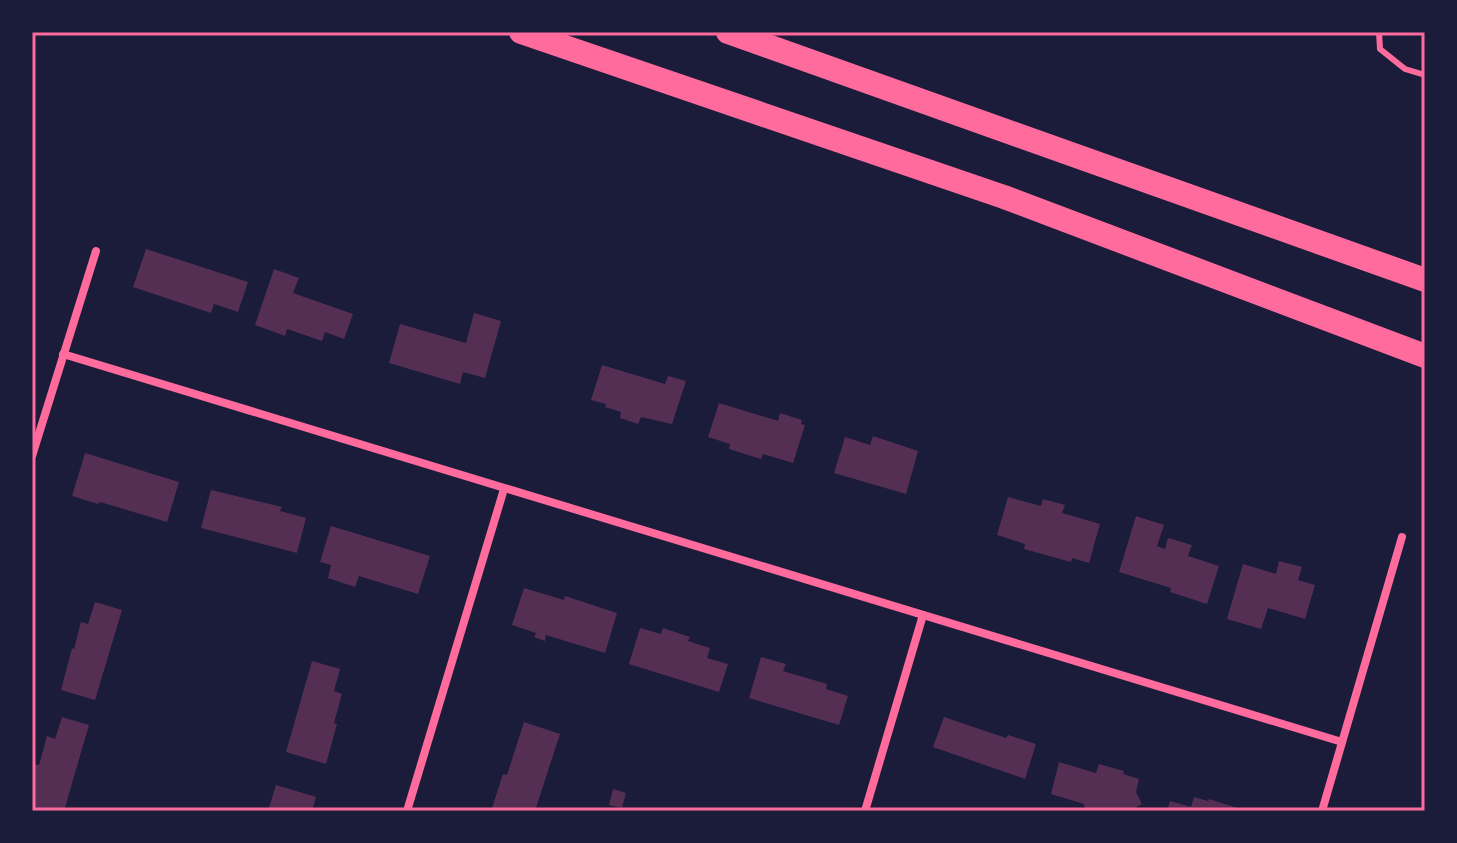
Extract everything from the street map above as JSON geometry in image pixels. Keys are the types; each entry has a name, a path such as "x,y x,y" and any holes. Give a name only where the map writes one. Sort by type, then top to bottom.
{"highway":[{"path":"521,32 1004,197 1425,356"},
{"path":"728,32 1425,280"}],"street":[{"path":"32,456 96,251"},
{"path":"63,354 1342,742"},
{"path":"407,811 504,489"},
{"path":"1322,811 1402,537"},
{"path":"865,811 923,615"}],"lane":[{"path":"1379,32 1380,49 1405,69 1425,75"}],"building":[{"path":"146,249 248,282 238,312 214,304 211,313 133,287"},
{"path":"274,269 299,278 293,293 353,314 344,339 325,332 322,341 287,329 285,336 255,325"},
{"path":"474,313 501,321 485,378 463,372 460,384 389,363 400,324 466,343"},
{"path":"602,365 665,384 668,376 686,381 672,424 641,417 638,424 620,418 621,412 605,407 606,404 591,400"},
{"path":"719,403 778,421 780,413 802,420 801,424 805,425 793,463 763,454 761,459 729,449 730,444 708,437"},
{"path":"873,436 918,451 906,494 834,473 845,437 870,445"},
{"path":"85,453 179,482 167,522 72,496"},
{"path":"211,490 282,507 280,511 306,518 297,553 201,528"},
{"path":"1008,497 1041,506 1043,499 1065,505 1062,513 1100,524 1089,563 1072,558 1071,562 1024,549 1025,544 997,535"},
{"path":"1136,516 1164,525 1157,546 1165,549 1168,538 1192,545 1188,556 1219,566 1207,604 1170,592 1171,588 1119,572"},
{"path":"331,526 430,556 418,594 359,576 355,587 328,578 331,565 320,562"},
{"path":"1279,561 1302,567 1298,580 1315,585 1305,619 1268,608 1261,629 1227,619 1243,564 1276,574"},
{"path":"524,588 564,600 565,596 617,613 605,653 546,635 545,641 534,637 536,633 512,625"},
{"path":"95,602 122,610 95,700 61,690 81,622 88,624"},
{"path":"640,628 661,634 663,628 710,648 707,658 728,664 719,692 629,664"},
{"path":"761,657 786,664 783,671 827,684 826,689 848,696 839,725 749,698"},
{"path":"312,661 340,669 334,691 342,694 326,764 286,752"},
{"path":"62,717 89,725 64,811 32,809 34,764 39,765 47,736 55,739"},
{"path":"944,717 1006,738 1008,735 1036,744 1025,779 933,747"},
{"path":"524,722 560,734 535,811 491,811 503,774 507,775"},
{"path":"1059,762 1096,773 1099,764 1124,771 1123,774 1139,779 1136,792 1142,804 1130,811 1092,811 1085,809 1084,804 1051,794"},
{"path":"276,785 316,797 312,811 268,811"},
{"path":"613,789 626,793 622,808 609,805"},
{"path":"1194,797 1247,811 1167,811 1170,801 1191,807"}]}
